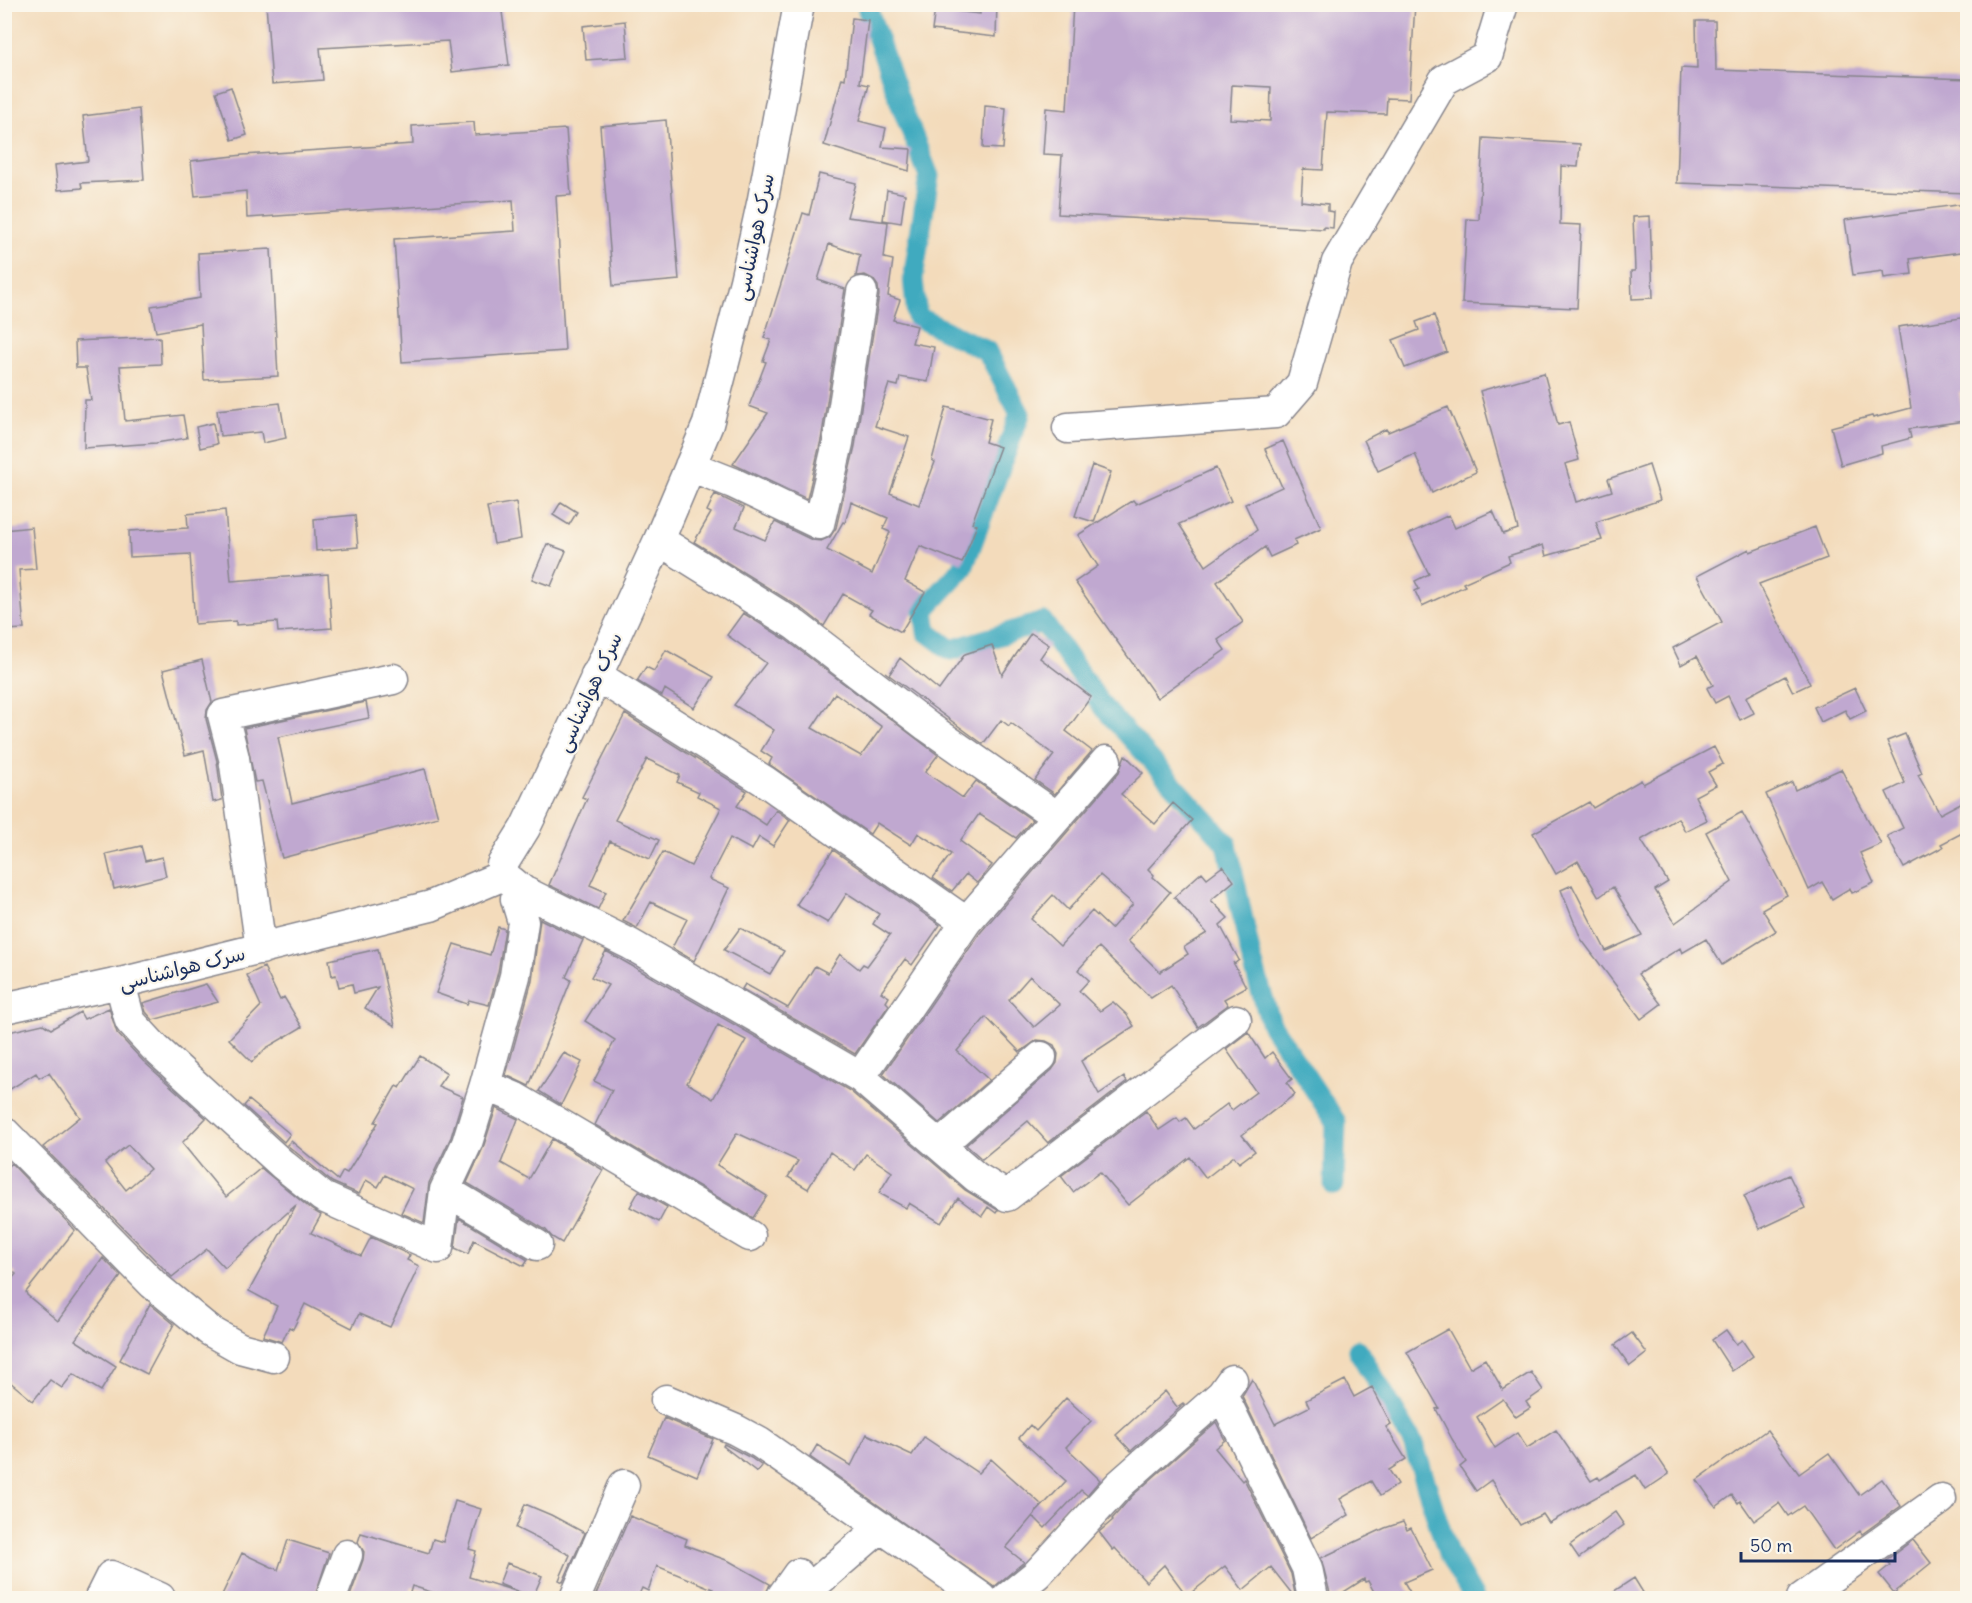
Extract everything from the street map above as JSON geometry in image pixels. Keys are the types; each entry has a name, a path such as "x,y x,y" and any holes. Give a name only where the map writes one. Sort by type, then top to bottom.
{"street":[{"name":"سرک هواشناسی","path":"4,1008 261,949 514,883 502,865 525,828 659,540 708,424 745,281 763,199 799,4"},
{"path":"1068,428 1276,413 1302,382 1336,262 1444,80 1487,57 1503,4"},
{"path":"690,466 733,483 819,524 838,443 861,292"},
{"path":"659,540 795,625 927,726 1056,816"},
{"path":"596,675 766,782 966,921"},
{"path":"261,949 234,758 223,715 393,679"},
{"path":"860,1077 966,921 1106,761"},
{"path":"514,883 734,1002 860,1077 976,1177 1007,1196 1236,1020"},
{"path":"120,983 130,1020 155,1048 282,1164 323,1197 438,1248 445,1190 467,1143 486,1084 515,976 523,922 514,883"},
{"path":"940,1145 1041,1057"},
{"path":"486,1084 514,1097 750,1236"},
{"path":"4,1132 169,1297 210,1331 240,1348 274,1357"},
{"path":"445,1190 537,1245"},
{"path":"1007,1599 1037,1574 1120,1484 1227,1387 1307,1568 1313,1599"},
{"path":"666,1400 736,1430 760,1443 982,1599"},
{"path":"575,1599 624,1485"},
{"path":"1802,1599 1941,1499"},
{"path":"781,1599 882,1527"},
{"path":"331,1599 347,1555"},
{"path":"100,1599 111,1576 160,1599"}],"building":[{"path":"266,4 501,4 509,65 452,72 448,41 320,48 323,80 272,84"},
{"path":"980,4 997,4 996,37 932,30 935,9 980,14"},
{"path":"1073,4 1415,4 1409,99 1387,98 1386,114 1327,112 1323,170 1303,169 1301,201 1328,204 1328,211 1334,212 1333,228 1058,214 1062,155 1043,154 1046,108 1067,110","holes":["1232,85 1271,87 1270,121 1230,119"]},
{"path":"852,18 868,20 860,83 869,85 859,121 886,128 882,147 911,149 909,171 824,145 842,78 845,79"},
{"path":"625,21 628,57 586,60 583,26"},
{"path":"1696,21 1715,21 1716,70 1968,79 1968,193 1677,183 1681,68 1697,69"},
{"path":"231,87 247,135 232,140 216,92"},
{"path":"985,106 1006,108 1003,149 983,148"},
{"path":"139,109 144,180 81,183 82,188 58,190 55,165 88,161 83,116"},
{"path":"666,120 679,280 613,286 600,126"},
{"path":"474,122 475,135 566,129 571,195 556,196 565,351 402,362 394,239 515,231 513,200 247,218 246,191 195,196 191,161 243,155 413,144 412,126"},
{"path":"1483,138 1580,144 1578,167 1561,166 1560,224 1581,225 1577,308 1462,303 1467,219 1479,220"},
{"path":"819,174 856,183 847,217 888,222 884,258 893,260 888,296 900,300 893,320 917,326 912,343 934,347 928,382 900,377 898,386 889,384 875,426 909,437 890,493 919,505 935,462 932,460 946,407 991,419 985,442 1000,447 972,523 977,525 962,563 920,546 905,581 925,592 901,632 869,614 872,610 843,594 824,626 804,610 694,542 711,513 707,511 715,494 744,508 736,527 765,540 775,522 812,540 821,541 830,537 836,528 855,446 879,295 878,286 873,279 865,275 856,276 860,255 829,244 818,280 845,289 821,440 807,499 733,464 768,413 749,406 766,362 763,361 771,340 764,338 803,213 809,215","holes":["851,502 888,518 883,529 890,532 872,574 827,550 843,522 845,523"]},
{"path":"887,190 905,194 901,223 883,220"},
{"path":"1964,204 1968,251 1910,259 1912,274 1884,278 1883,271 1853,275 1845,220"},
{"path":"1650,216 1653,298 1632,299 1631,271 1635,271 1633,217"},
{"path":"271,249 278,376 204,380 201,324 156,332 151,306 200,298 198,253"},
{"path":"1434,315 1447,352 1405,368 1393,340 1419,330 1416,322"},
{"path":"1968,317 1968,391 1959,392 1964,421 1909,429 1911,438 1881,446 1882,453 1841,465 1831,427 1911,408 1898,327"},
{"path":"160,337 161,364 120,366 125,421 183,415 187,438 156,443 84,448 85,400 91,400 86,368 76,368 75,341"},
{"path":"1544,373 1558,425 1569,422 1579,460 1565,464 1576,502 1612,491 1608,479 1649,465 1660,500 1596,522 1602,540 1546,556 1543,545 1508,556 1510,562 1463,583 1465,586 1422,606 1415,591 1419,589 1415,581 1429,574 1409,534 1449,515 1455,528 1493,511 1503,534 1518,529 1480,391"},
{"path":"280,403 286,438 263,443 261,432 220,436 217,410"},
{"path":"1448,407 1476,472 1432,493 1415,454 1378,471 1364,440 1386,429 1388,432"},
{"path":"213,423 217,444 200,448 196,427"},
{"path":"1283,441 1321,528 1294,540 1296,545 1270,557 1265,547 1217,582 1243,622 1218,640 1225,650 1157,698 1075,582 1098,566 1078,535 1133,500 1136,504 1216,468 1231,501 1179,524 1206,566 1257,530 1245,504 1282,487 1265,449"},
{"path":"1092,465 1111,472 1094,522 1075,516"},
{"path":"516,502 521,539 494,544 487,507"},
{"path":"561,502 577,512 569,525 553,515"},
{"path":"225,510 231,581 328,574 332,628 278,632 277,622 236,625 236,621 195,624 190,554 130,557 129,531 188,528 187,514"},
{"path":"355,515 358,547 316,551 314,519"},
{"path":"32,527 36,569 19,570 24,629 5,630 4,530"},
{"path":"1815,527 1827,558 1759,584 1810,684 1793,692 1785,676 1746,697 1754,713 1740,720 1728,696 1715,703 1707,688 1713,685 1697,656 1681,665 1673,648 1722,622 1697,576 1749,549 1750,552"},
{"path":"547,544 566,551 551,586 532,579"},
{"path":"743,613 785,639 938,755 925,772 963,798 976,781 1032,820 1016,838 979,814 960,841 992,865 977,883 966,874 952,891 933,878 951,854 918,833 911,845 877,823 870,834 769,764 772,758 761,751 774,730 734,705 766,663 727,635","holes":["835,693 882,727 861,756 812,728"]},
{"path":"1031,633 1049,645 1040,658 1091,697 1066,731 1092,751 1055,794 1035,780 1054,755 1011,723 1009,726 1001,720 983,744 889,675 900,658 939,690 965,654 992,645 1002,675"},
{"path":"666,650 714,677 694,708 665,689 662,696 637,681 646,667 654,671"},
{"path":"202,660 212,702 207,710 206,719 217,761 222,800 213,802 204,750 185,755 163,670"},
{"path":"1855,688 1866,711 1850,719 1845,710 1821,722 1814,707"},
{"path":"366,702 369,718 278,737 292,803 425,769 438,817 282,858 262,781 255,782 244,728"},
{"path":"625,714 747,791 737,806 766,825 776,810 790,820 773,846 759,837 752,850 730,838 709,879 729,888 694,961 672,948 687,919 651,902 637,928 623,921 663,852 691,866 721,808 697,796 699,792 677,782 680,775 647,759 615,820 659,840 650,859 610,841 590,885 606,892 598,909 549,885 587,799 582,797"},
{"path":"1905,734 1922,773 1918,775 1940,814 1968,799 1968,830 1941,844 1943,847 1904,868 1887,836 1903,828 1886,792 1905,783 1887,741"},
{"path":"1714,747 1723,764 1708,772 1716,785 1695,796 1707,820 1685,831 1678,818 1641,840 1668,882 1655,890 1675,923 1732,882 1706,832 1742,812 1787,895 1762,909 1776,931 1722,965 1706,939 1682,953 1680,948 1638,974 1661,1004 1641,1019 1581,939 1561,890 1572,885 1606,951 1642,935 1613,887 1599,897 1578,861 1556,874 1533,833 1589,802 1593,808 1641,780 1643,784"},
{"path":"1125,755 1143,773 1121,794 1155,824 1173,803 1192,820 1148,869 1154,875 1153,877 1170,892 1128,941 1160,972 1188,954 1184,947 1207,933 1174,897 1202,872 1207,878 1223,866 1234,881 1211,900 1228,918 1220,925 1239,960 1234,964 1246,987 1224,999 1228,1005 1198,1027 1171,985 1151,998 1099,947 1078,970 1089,980 1079,991 1100,1011 1113,1002 1127,1015 1134,1026 1081,1061 1099,1094 1124,1077 1127,1082 1048,1143 1028,1121 982,1159 966,1145 1052,1070 1057,1063 1058,1054 1054,1045 1037,1040 1020,1052 986,1017 957,1051 989,1080 939,1123 883,1074 980,933 1119,772","holes":["1100,875 1133,904 1111,929 1092,911 1060,946 1031,919 1053,895 1068,910","1030,976 1060,1005 1034,1027 1009,1000"]},
{"path":"1841,769 1881,844 1860,853 1874,883 1852,893 1850,888 1832,899 1822,882 1809,890 1766,794 1792,782 1795,790"},
{"path":"141,846 145,861 162,857 166,876 114,889 106,854"},
{"path":"833,850 940,925 912,965 905,959 881,992 889,997 886,1002 889,1005 855,1054 742,989 745,984 788,1008 815,966 828,973 840,954 859,969 863,964 867,966 890,935 873,924 879,914 847,893 828,923 796,905"},
{"path":"540,919 583,940 566,977 571,980 529,1086 506,1075 532,980"},
{"path":"498,927 505,929 498,972 489,1005 469,1000 467,1004 436,993 454,944 490,955"},
{"path":"740,928 784,951 770,974 724,950"},
{"path":"378,949 395,1026 365,1008 378,987 354,993 352,984 339,987 336,975 332,976 329,960"},
{"path":"606,951 850,1091 965,1190 998,1210 996,1213 988,1207 982,1216 958,1198 941,1223 909,1203 906,1208 879,1193 892,1172 866,1154 855,1170 830,1152 808,1189 788,1177 798,1161 737,1133 717,1165 767,1196 753,1218 595,1125 612,1090 594,1081 615,1040 585,1021 608,985 591,977","holes":["718,1025 746,1040 713,1099 687,1083"]},
{"path":"264,967 280,1000 284,997 302,1027 266,1048 252,1062 229,1039 261,1006 247,975"},
{"path":"206,984 218,1002 153,1020 146,1012 143,1003"},
{"path":"109,1008 117,1033 143,1061 206,1118 182,1143 226,1197 261,1168 321,1215 311,1233 361,1256 371,1237 410,1255 407,1260 419,1266 390,1327 359,1314 352,1328 305,1304 293,1329 289,1327 282,1342 263,1336 277,1306 249,1291 296,1205 225,1268 207,1249 172,1277 43,1147 80,1117 49,1073 39,1078 36,1073 4,1093 4,1033 43,1024 51,1029 80,1012 84,1019","holes":["128,1145 150,1169 126,1190 105,1163"]},
{"path":"1248,1032 1265,1058 1272,1052 1292,1079 1287,1083 1295,1094 1242,1135 1255,1151 1239,1163 1234,1156 1206,1178 1190,1157 1128,1205 1100,1172 1073,1192 1061,1176 1146,1111 1159,1130 1177,1118 1180,1122 1186,1118 1194,1129 1227,1104 1232,1110 1256,1092 1226,1049"},
{"path":"564,1053 582,1062 561,1105 539,1091"},
{"path":"420,1056 447,1073 438,1086 463,1097 451,1137 429,1183 424,1223 401,1213 413,1189 385,1175 378,1187 366,1180 359,1194 332,1182 287,1145 291,1141 338,1180 343,1171 347,1173 378,1123 375,1122 396,1086 400,1088"},
{"path":"249,1100 290,1134 284,1142 244,1106"},
{"path":"496,1108 518,1119 501,1163 529,1179 552,1139 603,1170 562,1243 546,1230 467,1183 483,1148"},
{"path":"11,1163 75,1230 26,1292 27,1295 58,1321 103,1258 121,1276 75,1340 116,1366 101,1391 73,1374 62,1388 50,1380 33,1401 4,1377 4,1288 16,1274 4,1263 4,1170"},
{"path":"1789,1175 1805,1208 1760,1229 1744,1196"},
{"path":"639,1191 667,1207 659,1222 630,1207"},
{"path":"459,1218 528,1260 524,1266 474,1240 468,1254 455,1248"},
{"path":"150,1304 174,1324 147,1374 120,1360"},
{"path":"1448,1329 1470,1368 1485,1359 1503,1390 1531,1372 1543,1390 1526,1402 1530,1408 1516,1417 1503,1399 1477,1417 1495,1448 1517,1433 1527,1448 1556,1430 1591,1481 1598,1477 1600,1480 1651,1447 1669,1474 1645,1490 1636,1475 1549,1523 1543,1514 1520,1525 1491,1480 1476,1491 1460,1467 1466,1462 1407,1352"},
{"path":"1726,1330 1736,1344 1742,1340 1753,1356 1732,1371 1712,1340"},
{"path":"1632,1333 1647,1353 1630,1366 1615,1345"},
{"path":"1252,1379 1275,1424 1309,1407 1306,1400 1345,1380 1354,1397 1372,1387 1391,1424 1386,1427 1406,1459 1389,1470 1398,1484 1380,1496 1371,1481 1340,1499 1349,1515 1311,1538 1242,1396"},
{"path":"1165,1391 1177,1407 1184,1404 1131,1451 1116,1435"},
{"path":"1066,1398 1091,1421 1066,1447 1100,1480 1087,1495 1081,1490 1045,1528 1033,1516 1066,1481 1019,1438 1030,1425 1036,1431"},
{"path":"664,1418 713,1439 697,1476 648,1455"},
{"path":"1216,1422 1225,1440 1215,1448 1242,1481 1244,1479 1291,1574 1295,1594 1293,1595 1271,1567 1243,1590 1225,1566 1187,1596 1164,1565 1146,1582 1115,1548 1113,1550 1099,1532 1113,1520 1132,1496"},
{"path":"1767,1430 1799,1474 1829,1453 1859,1495 1882,1479 1901,1506 1862,1534 1860,1531 1834,1550 1803,1506 1788,1516 1779,1503 1754,1521 1740,1501 1738,1503 1732,1495 1716,1507 1697,1480"},
{"path":"867,1434 912,1455 924,1437 978,1473 991,1459 1042,1505 1006,1548 1024,1562 994,1587 810,1457 817,1445 851,1466"},
{"path":"724,1444 762,1466 757,1472 723,1446"},
{"path":"455,1501 481,1509 469,1549 476,1551 469,1577 522,1593 499,1584 507,1563 542,1576 533,1597 527,1595 527,1599 453,1599 412,1586 408,1599 349,1599 363,1560 364,1552 358,1542 361,1533 429,1553 433,1539 443,1542"},
{"path":"525,1504 585,1533 563,1582 559,1580 570,1555 516,1528"},
{"path":"1615,1512 1624,1525 1579,1558 1570,1545"},
{"path":"630,1516 687,1539 685,1545 729,1561 770,1584 764,1599 707,1599 713,1589 657,1566 648,1591 642,1588 637,1599 594,1599"},
{"path":"1403,1522 1407,1530 1411,1528 1432,1570 1404,1582 1414,1599 1378,1599 1368,1581 1365,1582 1364,1579 1333,1599 1321,1558"},
{"path":"288,1540 329,1553 314,1599 220,1599 242,1553 278,1570"},
{"path":"1913,1540 1931,1563 1894,1593 1879,1574 1890,1565 1886,1560"},
{"path":"1634,1578 1647,1599 1602,1599"}],"waterway":[{"path":"868,4 868,10 901,105 929,176 913,279 917,317 987,351 1020,414 963,568 924,610 927,632 951,650 1043,622 1103,707 1227,844 1251,957 1271,1024 1336,1122 1334,1185"},
{"path":"1358,1350 1413,1443 1448,1553 1474,1598"}]}
